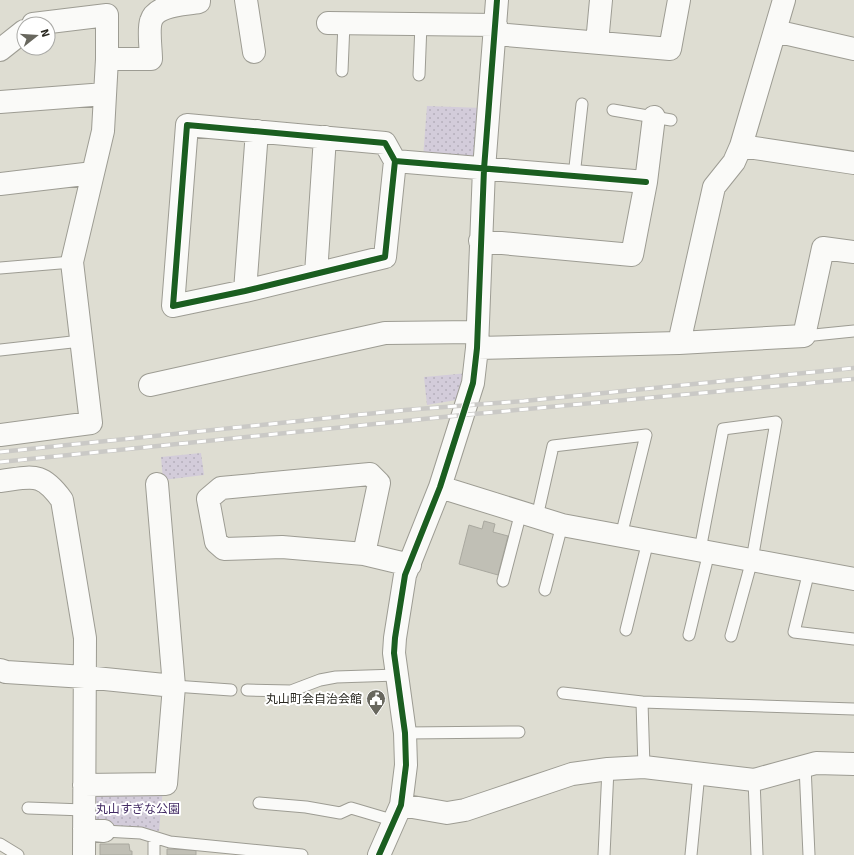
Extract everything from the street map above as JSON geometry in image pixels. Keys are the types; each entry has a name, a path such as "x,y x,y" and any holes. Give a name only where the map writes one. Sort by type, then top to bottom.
{"street":[{"path":"246,0 254,52"},
{"path":"379,855 398,813 406,765 405,733 397,675 394,638 404,575 410,565 440,487 473,383 477,340 484,169 497,0"},
{"path":"597,43 601,0"},
{"path":"336,23 420,24 495,29 597,43 670,49 679,0"},
{"path":"679,343 714,187 734,162 741,146 784,0"},
{"path":"108,59 151,59 151,21 154,16 161,9 204,1"},
{"path":"0,435 90,423 72,262 103,131 108,59 107,15 56,21"},
{"path":"775,31 854,49"},
{"path":"0,50 16,37"},
{"path":"0,102 105,94"},
{"path":"480,241 632,255 646,182 663,118"},
{"path":"187,124 257,131 385,143 395,160 385,257 245,291 173,306 187,124"},
{"path":"245,291 257,131"},
{"path":"316,274 325,137"},
{"path":"741,146 854,163"},
{"path":"395,160 646,182"},
{"path":"0,184 93,173"},
{"path":"150,385 385,333 477,340 679,343 804,336 823,248 854,252"},
{"path":"364,554 379,483 370,474 221,488 208,499 216,542 224,549 282,547 364,554 410,565"},
{"path":"0,480 34,477 52,487 62,500 85,638 84,784 91,823 84,855"},
{"path":"84,784 166,784 174,686 157,484"},
{"path":"440,487 562,525 854,579"},
{"path":"0,670 6,672 85,677 174,686"},
{"path":"398,813 447,813 465,810 572,774 608,769 644,767 754,780 816,763 854,764"}],"lane":[{"path":"336,23 342,71"},
{"path":"419,75 420,24"},
{"path":"574,176 582,104"},
{"path":"613,110 663,118"},
{"path":"0,268 72,262"},
{"path":"804,336 854,331"},
{"path":"0,350 81,341"},
{"path":"689,635 704,551 722,429 776,422 752,560 731,636"},
{"path":"503,581 529,515 553,446 646,435 621,536"},
{"path":"545,590 562,525"},
{"path":"626,630 648,541"},
{"path":"809,571 794,632 854,639"},
{"path":"246,690 291,691 320,680 336,677 397,675"},
{"path":"174,686 231,690"},
{"path":"563,693 642,702 854,709"},
{"path":"642,702 644,767"},
{"path":"405,733 519,732"},
{"path":"804,766 809,855"},
{"path":"604,855 608,769"},
{"path":"691,855 699,773"},
{"path":"754,780 757,855"},
{"path":"259,803 306,807 340,813 351,808 398,813"},
{"path":"28,808 140,833 170,842 221,851 302,855"},
{"path":"154,837 154,855"},
{"path":"0,844 18,855"}],"green space":[{"path":"427,106 483,108 478,163 423,158"},
{"path":"469,373 462,399 427,405 424,377"},
{"path":"201,453 204,475 163,480 161,457"},
{"name":"丸山すぎな公園","path":"163,788 159,831 90,824 89,789"}],"building":[{"path":"484,521 495,524 493,532 508,536 498,575 459,564 469,525 482,529"},
{"path":"100,844 129,844 132,855 100,855"},
{"path":"167,849 196,850 196,855 167,855"}],"railway":[{"path":"0,452 405,410 524,401 854,368"},
{"path":"0,462 463,415 854,379"}],"cycle path":[{"path":"379,855 401,805 406,765 405,733 394,653 405,575 440,487 473,383 477,348 484,169 497,0"},
{"path":"395,161 385,143 187,125 173,306 245,291 385,257 395,161 646,182"}],"place":[{"name":"丸山町会自治会館","path":"376,716"}]}
